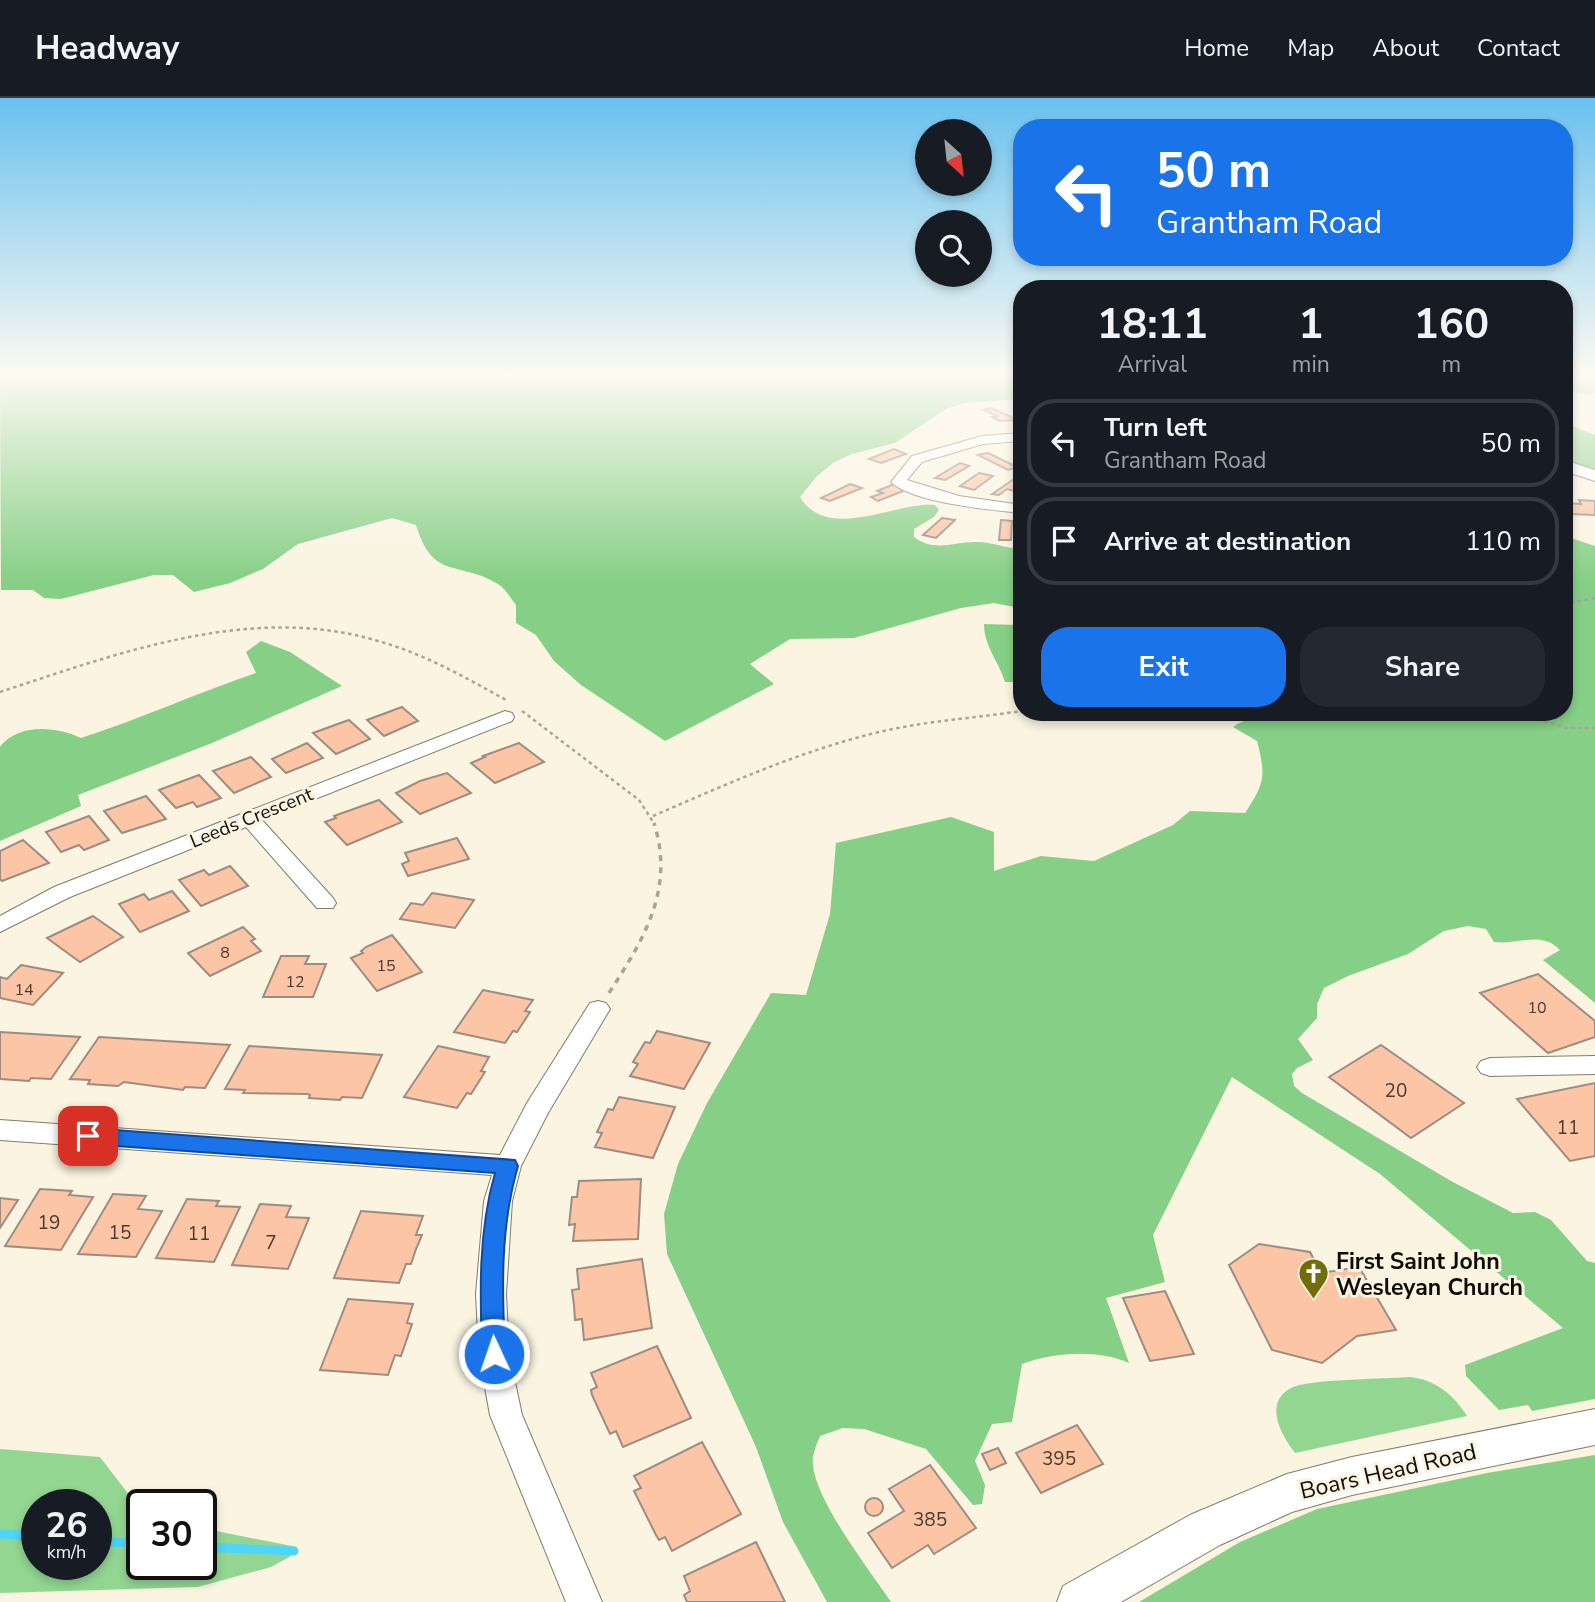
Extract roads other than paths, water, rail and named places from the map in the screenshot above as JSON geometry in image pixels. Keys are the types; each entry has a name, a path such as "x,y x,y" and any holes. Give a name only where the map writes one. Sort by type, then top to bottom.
{"street":[{"path":"975,442 917,459 898,482 919,491 1013,508"},
{"path":"1573,468 1595,476"},
{"name":"Leeds Crescent","path":"0,925 62,892 249,818 508,710"},
{"path":"249,818 325,903"},
{"path":"584,1602 517,1446 498,1384 492,1320 492,1261 498,1201 508,1166 536,1110 598,1009"},
{"path":"1490,1067 1595,1065"},
{"path":"0,1130 508,1166"},
{"name":"Boars Head Road","path":"1079,1602 1205,1530 1287,1494 1352,1476 1595,1427"}],"waterway":[{"path":"0,1534 21,1535"},
{"path":"112,1542 126,1543"},
{"path":"217,1548 294,1551"}],"place":[{"name":"First Saint John Wesleyan Church","path":"1313,1301"}]}
